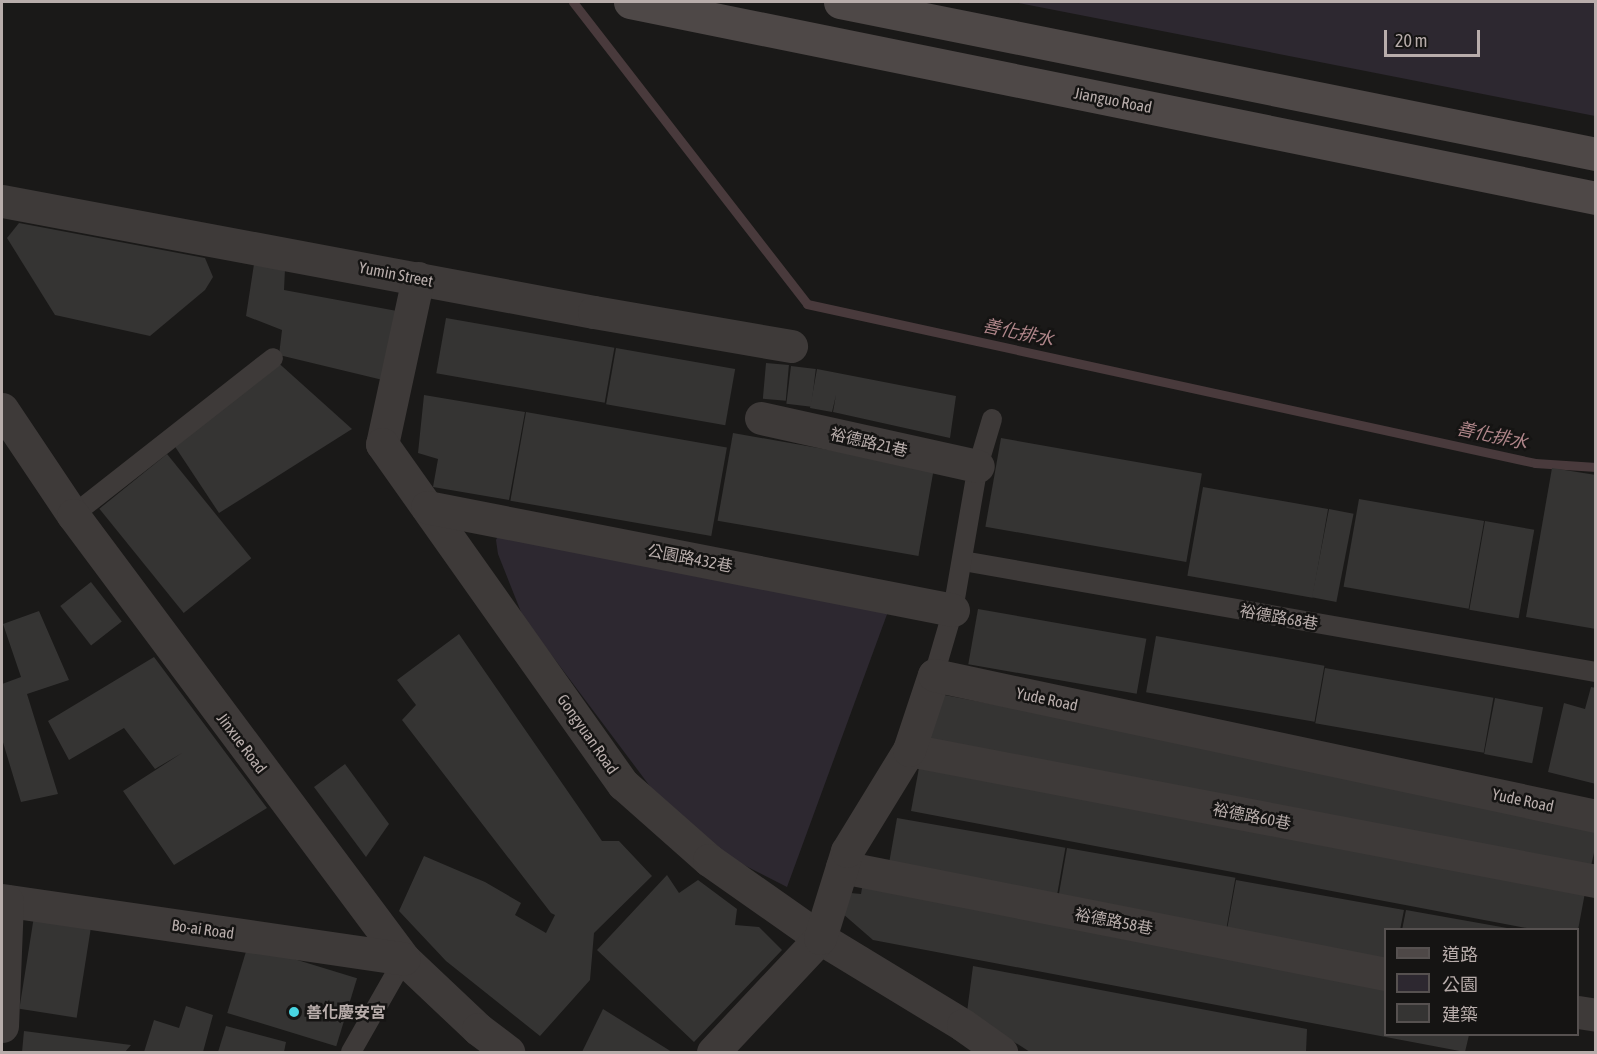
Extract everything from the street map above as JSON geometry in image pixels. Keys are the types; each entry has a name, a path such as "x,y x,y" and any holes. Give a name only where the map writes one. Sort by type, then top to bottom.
{"street":[{"name":"Jianguo Road","path":"630,2 1596,198"},
{"path":"840,2 1596,154"},
{"name":"Yumin Street","path":"2,201 791,346"},
{"name":"Gongyuan Road","path":"418,278 382,444 623,784 709,860 820,938 963,1025 1001,1053"},
{"name":"Jinxue Road","path":"2,409 73,515 404,959 478,1029 508,1053"},
{"name":"裕德路21巷","path":"761,418 978,466"},
{"name":"公園路432巷","path":"427,507 953,610"},
{"path":"713,1053 820,938 847,851 909,750 934,675"},
{"name":"Yude Road","path":"934,675 1596,816"},
{"name":"裕德路60巷","path":"909,750 1596,881"},
{"name":"裕德路58巷","path":"842,867 1384,974"},
{"path":"2,1026 4,900"},
{"name":"Bo-ai Road","path":"4,900 404,959"},
{"path":"1579,1012 1596,1015"}],"lane":[{"path":"73,515 273,358"},
{"path":"934,675 953,610 978,466 992,419"},
{"name":"裕德路68巷","path":"963,561 1596,672"},
{"path":"351,1053 404,959"}],"green space":[{"path":"1014,2 1595,2 1595,116"},
{"path":"501,530 897,587 787,887 730,858 658,797 523,617 498,554 496,540"}],"building":[{"path":"19,223 205,258 213,277 205,290 150,336 55,315 7,238"},
{"path":"254,264 285,269 284,290 397,311 387,381 279,355 282,330 246,316"},
{"path":"446,318 614,348 605,403 436,373"},
{"path":"616,348 735,369 725,425 606,404"},
{"path":"273,358 352,429 219,513 170,439"},
{"path":"766,363 789,365 786,401 763,399"},
{"path":"791,366 816,369 811,407 786,404"},
{"path":"817,369 956,396 950,438 833,412 836,395 832,412 810,408"},
{"path":"424,395 525,412 509,500 433,487 438,459 418,453"},
{"path":"526,412 727,447 711,536 510,501"},
{"path":"733,433 934,468 918,556 718,521"},
{"path":"1001,438 1202,473 1186,562 985,527"},
{"path":"167,454 251,558 184,613 99,509"},
{"path":"1552,468 1596,475 1596,629 1526,617"},
{"path":"1203,487 1328,509 1312,598 1187,576"},
{"path":"1359,499 1484,521 1469,609 1344,587"},
{"path":"1329,509 1354,514 1336,602 1312,597"},
{"path":"1485,521 1534,530 1519,618 1469,610"},
{"path":"91,582 122,621 91,645 60,606"},
{"path":"978,609 1146,639 1137,694 968,664"},
{"path":"39,611 69,680 27,694 58,794 21,802 2,739 2,684 21,677 3,624"},
{"path":"459,634 602,841 619,841 652,876 594,933 590,980 540,1036 446,961 399,911 424,856 485,882 521,903 515,915 546,933 555,915 551,913 402,720 416,705 397,680"},
{"path":"1156,636 1324,666 1315,722 1146,692"},
{"path":"154,657 267,808 174,865 123,791 182,753 155,769 124,728 69,760 48,721"},
{"path":"1325,668 1493,698 1484,753 1315,723"},
{"path":"1591,687 1596,688 1596,784 1548,772 1564,703 1585,709"},
{"path":"934,693 1596,819 1596,844 1589,875 923,748"},
{"path":"1495,698 1543,707 1532,763 1484,754"},
{"path":"921,757 1587,882 1578,928 1526,928 911,811"},
{"path":"345,764 389,824 366,857 314,787"},
{"path":"897,818 1065,848 1056,903 887,873"},
{"path":"1067,848 1235,878 1226,934 1057,904"},
{"path":"667,875 679,893 698,880 737,909 735,925 759,927 782,950 694,1042 597,950"},
{"path":"1236,880 1404,910 1400,928 1384,928 1384,964 1226,935"},
{"path":"863,882 1384,980 1384,1036 1469,1036 1465,1052 873,940 835,907 840,892 861,894"},
{"path":"35,910 92,919 77,1018 19,1009"},
{"path":"1406,910 1507,928 1402,928"},
{"name":"善化慶安宮","path":"248,945 357,978 336,1046 227,1013"},
{"path":"973,966 1307,1029 1306,1052 1030,1052 967,1012"},
{"path":"186,1006 213,1015 203,1052 144,1052 154,1020 179,1028"},
{"path":"603,1009 672,1052 582,1052"},
{"path":"226,1026 286,1042 284,1052 218,1052"},
{"path":"24,1031 131,1045 125,1052 22,1052"}],"waterway":[{"name":"善化排水","path":"573,2 807,304 1535,463 1596,467"}],"place":[{"name":"善化慶安宮","path":"294,1012"}]}
